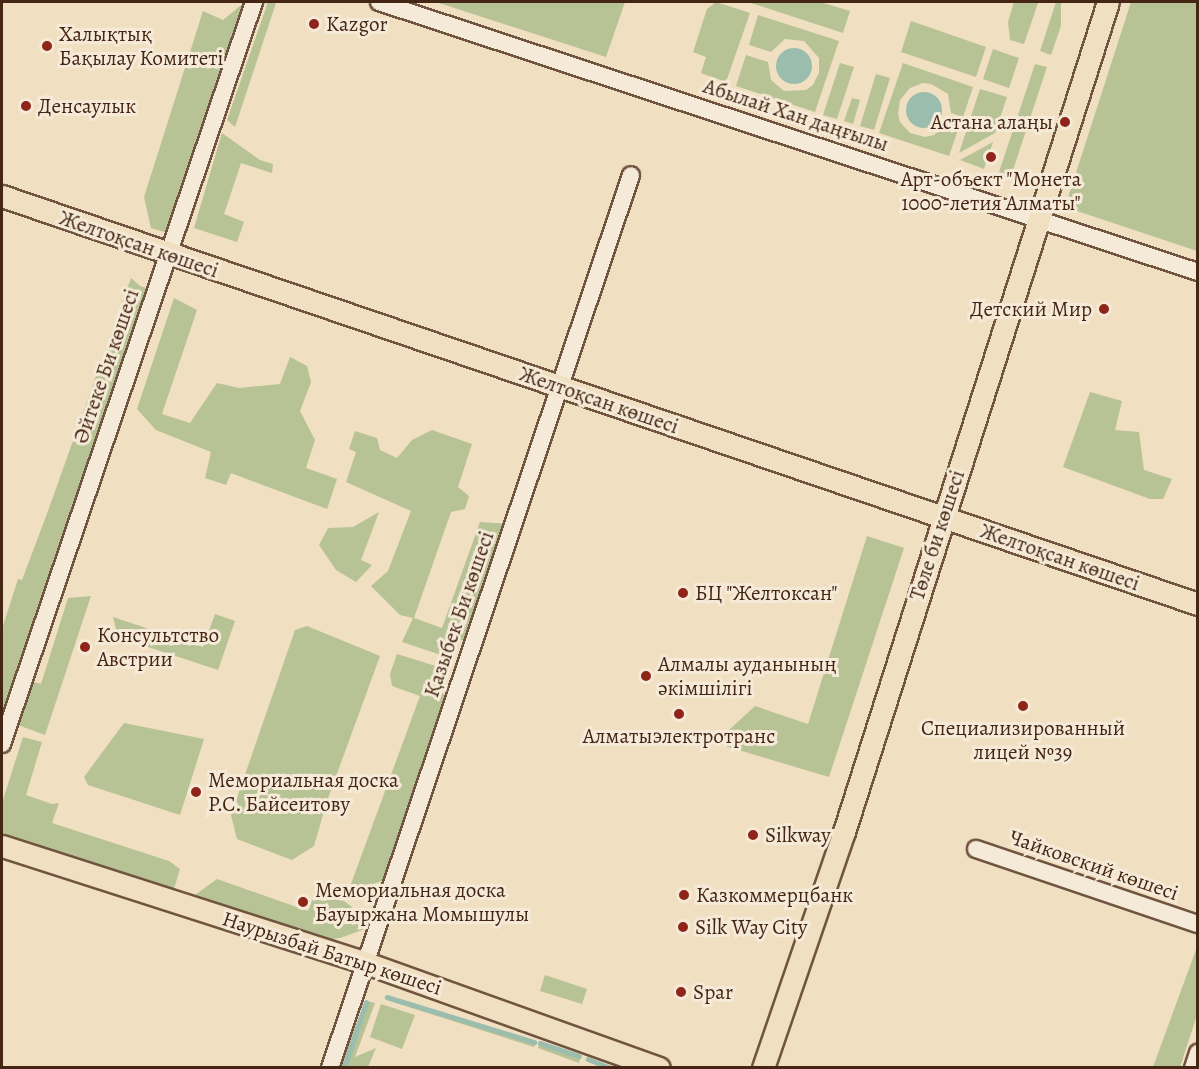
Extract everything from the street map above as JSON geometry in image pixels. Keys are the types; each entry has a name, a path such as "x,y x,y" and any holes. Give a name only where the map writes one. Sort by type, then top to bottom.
{"main road":[{"name":"Төле би көшесі","path":"763,1068 844,832 942,517 1108,2"},
{"name":"Желтоқсан көшесі","path":"2,196 1197,604"},
{"name":"Наурызбай Батыр көшесі","path":"2,846 366,963 659,1068"}],"street":[{"name":"Әйтеке Би көшесі","path":"2,744 254,2"},
{"name":"Абылай Хан даңғылы","path":"379,2 1197,272"},
{"name":"Қазыбек Би көшесі","path":"330,1068 631,175"},
{"name":"Чайковский көшесі","path":"976,849 1197,924"},
{"path":"1193,1068 1197,1053"}],"shaded area":[{"path":"245,2 249,2 168,233 151,228 144,197 203,11 223,20"},
{"path":"268,2 276,3 235,127 227,120"},
{"path":"436,2 625,2 606,57"},
{"path":"716,2 750,13 726,82 701,73 706,57 693,52 707,9"},
{"path":"748,2 820,2 850,11 843,33"},
{"path":"1014,2 1038,3 1024,44 1010,40 1008,22"},
{"path":"1056,2 1061,2 1061,26 1051,55 1040,51"},
{"path":"1131,2 1197,2 1197,251 1065,207"},
{"path":"758,15 839,41 815,112 736,86 746,55 768,62 771,80 784,91 806,90 813,85 819,73 819,58 804,41 785,39 771,52 749,45"},
{"path":"911,21 986,47 976,77 901,52"},
{"path":"794,48 806,54 812,66 806,78 794,84 782,78 776,66 782,54"},
{"path":"993,49 1019,58 1009,88 983,79"},
{"path":"840,63 854,67 837,119 823,115"},
{"path":"903,63 973,87 963,117 951,113 948,94 931,84 923,83 910,88 900,100 898,114 900,122 910,133 925,137 934,135 947,123 959,127 949,156 879,133"},
{"path":"1035,64 1047,67 1011,176 999,172"},
{"path":"876,74 890,78 874,130 860,126"},
{"path":"980,89 1007,97 995,133 959,153"},
{"path":"924,92 936,98 942,110 936,122 924,128 912,122 906,110 912,98"},
{"path":"852,98 860,100 853,124 844,121"},
{"path":"222,133 260,160 273,164 272,173 241,163 224,214 244,222 237,242 194,228"},
{"path":"993,142 984,169 960,160"},
{"path":"131,278 140,286 155,291 2,744 2,629 18,579 22,580 48,511"},
{"path":"174,298 197,310 162,414 190,423 217,383 239,388 280,384 290,357 307,366 311,382 300,411 315,440 306,468 337,479 327,509 231,473 226,485 205,478 211,452 156,430 137,409"},
{"path":"1090,392 1122,401 1115,430 1139,432 1144,470 1172,479 1163,499 1150,499 1063,467"},
{"path":"432,430 472,444 458,487 469,496 465,509 451,512 414,618 442,628 480,522 510,524 470,639 449,642 444,656 402,642 413,618 400,615 371,586 388,571 411,511 346,482 356,452 349,449 355,431 377,438 380,450 397,458 412,440"},
{"path":"379,512 361,560 372,565 356,582 336,570 319,545 328,528 353,527"},
{"path":"867,536 904,548 829,777 715,743 755,706 808,724"},
{"path":"91,596 45,735 15,724 30,681 41,684 68,598"},
{"path":"215,614 235,621 218,670 118,637 113,617 203,647"},
{"path":"307,626 380,656 327,801 314,846 292,860 237,839 231,815 295,630"},
{"path":"397,654 439,667 439,688 448,700 382,881 348,892 420,696 392,686 390,674"},
{"path":"124,723 204,739 180,815 88,785 84,777"},
{"path":"23,737 42,742 26,795 52,804 59,803 52,823 169,861 180,869 173,892 4,836 2,833 2,803"},
{"path":"217,879 308,911 316,890 344,901 365,917 365,929 340,938 325,940 195,895"},
{"path":"1197,947 1197,1015 1180,1067 1153,1067"},
{"path":"545,975 587,989 582,1004 540,991"},
{"path":"387,997 535,1044 534,1047 387,1000"},
{"path":"365,1001 375,1003 355,1057 376,1048 368,1067 340,1067"},
{"path":"381,1004 415,1015 402,1049 370,1037"},
{"path":"539,1045 580,1059 579,1063 538,1048"}],"waterway":[{"path":"387,997 534,1042"},
{"path":"344,1068 366,1003"},
{"path":"540,1043 579,1056"},
{"path":"588,1059 610,1068"}],"place":[{"name":"Kazgor","path":"314,24"},
{"name":"Халықтық Бақылау Комитеті","path":"47,46"},
{"name":"Денсаулык","path":"26,106"},
{"name":"Астана алаңы","path":"1065,122"},
{"name":"Арт-объект \"Монета 1000-летия Алматы\"","path":"991,157"},
{"name":"Детский Мир","path":"1104,309"},
{"name":"БЦ \"Желтоксан\"","path":"683,593"},
{"name":"Консультство Австрии","path":"85,647"},
{"name":"Алмалы ауданының әкімшілігі","path":"646,676"},
{"name":"Специализированный лицей №39","path":"1023,706"},
{"name":"Алматыэлектротранс","path":"679,714"},
{"name":"Мемориальная доска Р.С. Байсеитову","path":"196,792"},
{"name":"Silkway","path":"753,835"},
{"name":"Казкоммерцбанк","path":"684,895"},
{"name":"Мемориальная доска Бауыржана Момышулы","path":"303,902"},
{"name":"Silk Way City","path":"683,927"},
{"name":"Spar","path":"681,992"}]}
